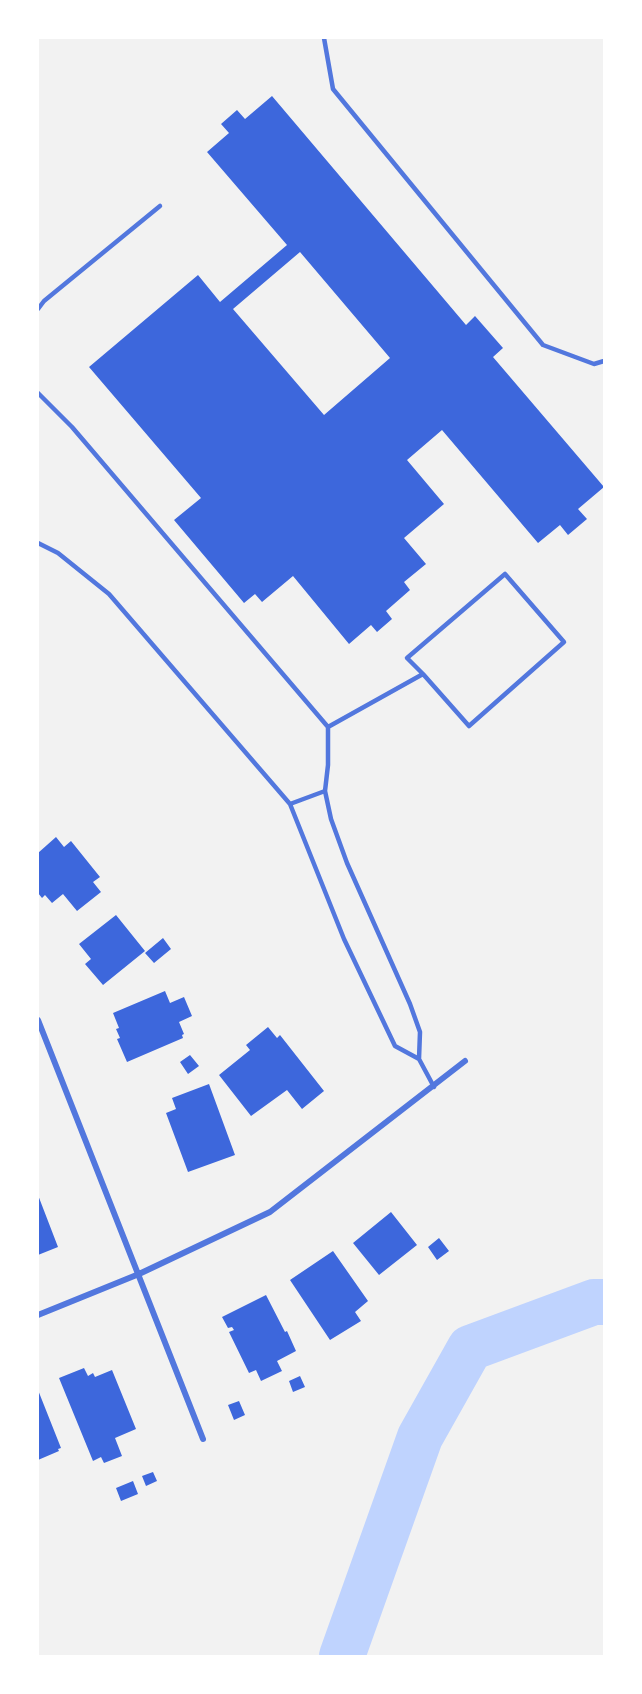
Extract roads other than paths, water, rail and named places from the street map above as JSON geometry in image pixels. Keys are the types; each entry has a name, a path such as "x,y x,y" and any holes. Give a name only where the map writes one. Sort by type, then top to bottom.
{"street":[{"path":"38,1020 203,1438"},
{"path":"38,1315 139,1274 270,1212 465,1061"}],"lane":[{"path":"324,38 333,90 543,345 594,364 604,361"},
{"path":"38,309 44,301 160,206"},
{"path":"38,393 72,427 328,727 325,792 331,819 347,863 420,1032 419,1059 434,1086"},
{"path":"38,543 58,553 109,594 290,804 344,939 394,1046 419,1059"},
{"path":"505,574 564,642 469,726 423,674 407,657 505,574"},
{"path":"328,727 423,674"},
{"path":"290,804 325,792"}],"waterway":[{"path":"342,1656 420,1437 470,1348 594,1302 604,1302"}]}
